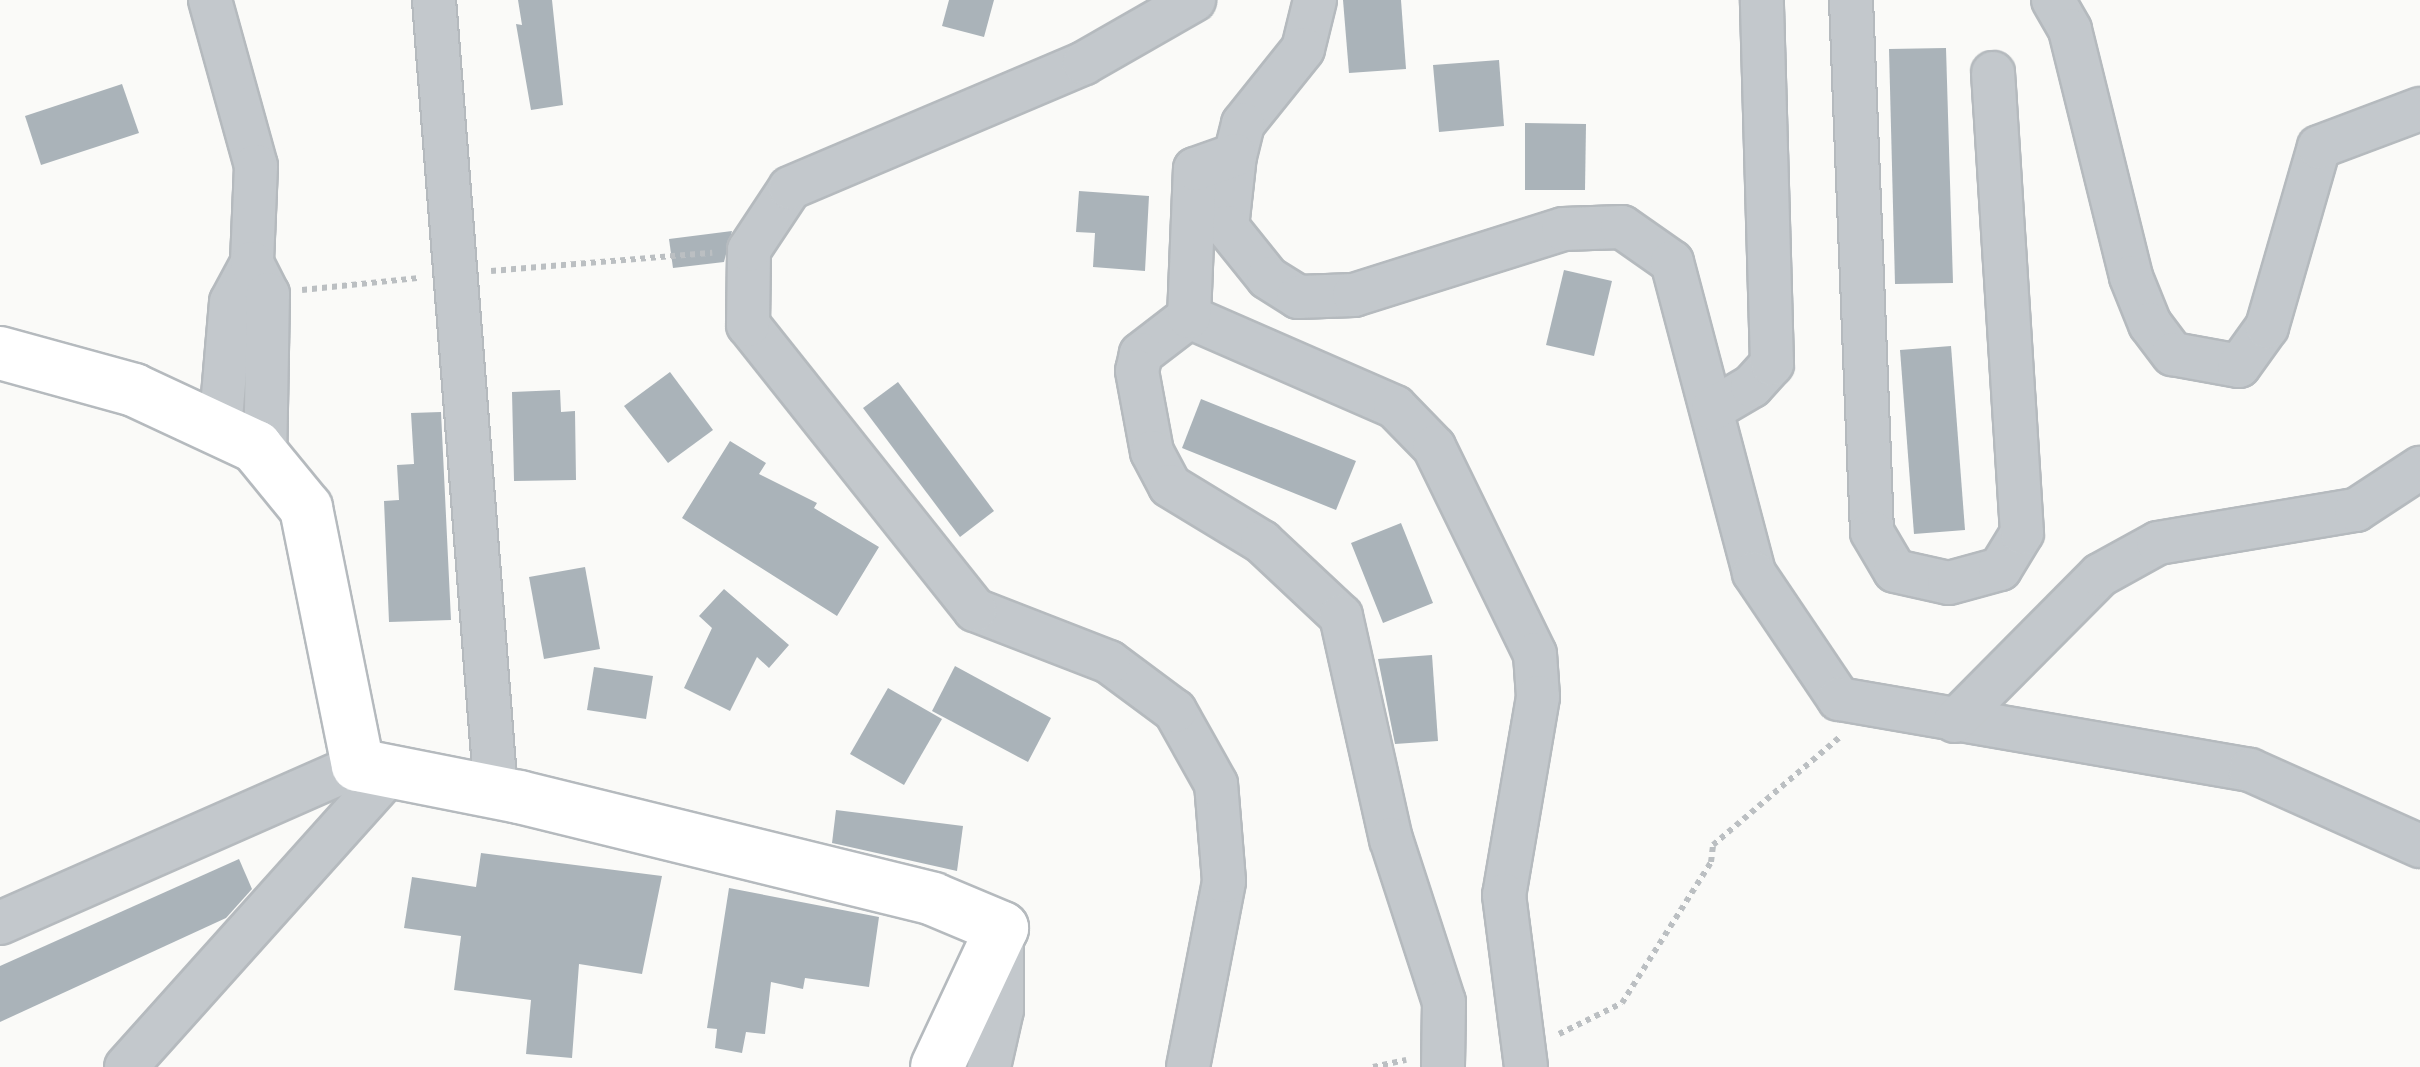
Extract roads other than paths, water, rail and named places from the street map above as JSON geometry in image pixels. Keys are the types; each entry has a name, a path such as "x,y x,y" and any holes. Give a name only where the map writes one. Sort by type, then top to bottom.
{"main road":[{"path":"0,354 134,390 220,430 265,458 306,508 375,768 496,793 933,899 1002,928 937,1067"}],"street":[{"path":"210,0 256,166 265,458"},
{"path":"434,0 496,793"},
{"path":"1188,1067 1224,881 1216,784 1175,711 1110,662 975,610 748,325 748,250 790,188 1084,63 1194,0"},
{"path":"1314,0 1303,49 1242,124 1235,154 1227,227 1268,278 1298,296 1354,295 1564,230 1622,227 1672,262 1754,574 1839,699 2250,770 2420,846"},
{"path":"1712,409 1752,386 1772,364 1762,0"},
{"path":"1851,0 1872,532 1895,572 1949,584 2000,569 2022,533 1993,74"},
{"path":"2053,0 2070,30 2131,277 2150,324 2173,354 2239,366 2267,327 2320,147 2420,109"},
{"path":"1189,318 1195,169 1235,154"},
{"path":"220,430 232,302 260,278"},
{"path":"1189,318 1395,407 1434,447 1536,654 1538,696 1504,895 1526,1059"},
{"path":"1189,318 1142,354 1137,371 1152,452 1170,486 1262,542 1341,616 1391,839 1444,1002 1443,1067"},
{"path":"1955,721 2100,575 2158,543 2356,510 2420,468"},
{"path":"0,923 375,768"},
{"path":"126,1067 375,768"},
{"path":"989,1067 1002,1010 1002,928"}]}
